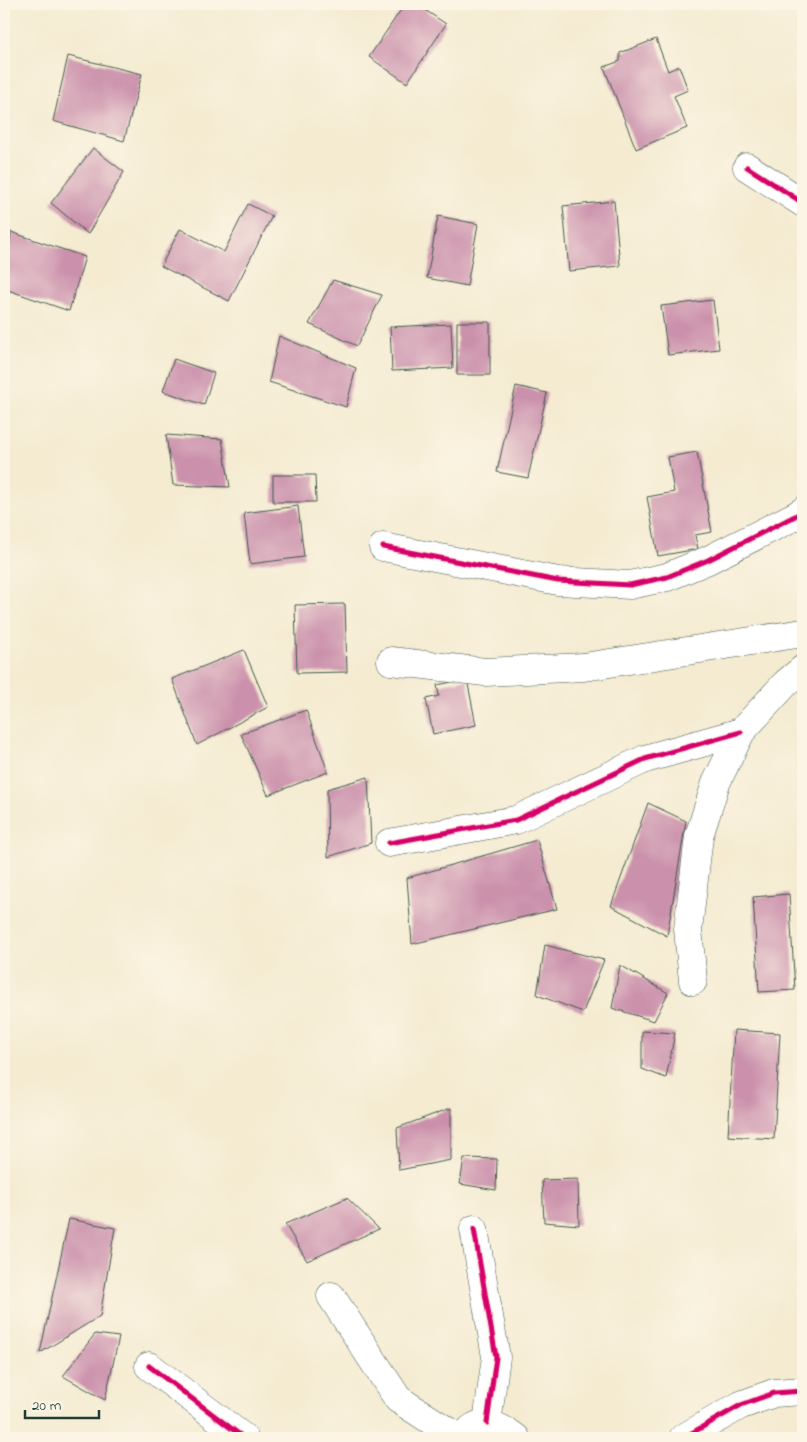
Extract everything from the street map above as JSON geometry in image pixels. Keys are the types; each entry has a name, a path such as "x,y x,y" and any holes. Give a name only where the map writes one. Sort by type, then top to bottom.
{"street":[{"path":"747,166 803,203"},
{"path":"383,548 558,581 630,585 667,578 708,560 803,511"},
{"path":"391,661 486,672 584,667 803,634"},
{"path":"693,981 688,929 699,836 716,783 741,732 786,683 803,669"},
{"path":"389,843 516,820 645,759 741,732"},
{"path":"474,1229 496,1357 487,1423"},
{"path":"331,1296 398,1399 458,1438"},
{"path":"150,1366 244,1438"},
{"path":"683,1438 741,1404 774,1393 803,1391"},
{"path":"464,1438 468,1431 476,1424 487,1423 502,1428 516,1438"}],"building":[{"path":"405,4 416,4 446,24 407,83 369,57"},
{"path":"656,39 668,71 679,66 688,90 674,96 687,128 636,149 604,67 620,61 620,53"},
{"path":"68,56 142,74 124,141 53,121"},
{"path":"93,148 124,172 88,234 51,203"},
{"path":"614,201 620,266 569,271 563,206"},
{"path":"248,204 272,216 229,301 161,266 180,229 224,252"},
{"path":"438,216 478,224 467,286 427,278"},
{"path":"11,232 85,257 69,311 5,289"},
{"path":"333,280 382,295 357,346 309,324"},
{"path":"713,300 719,349 668,355 661,306"},
{"path":"457,322 490,322 490,375 457,375"},
{"path":"451,324 453,368 392,371 390,327"},
{"path":"279,336 356,368 346,407 269,382"},
{"path":"174,359 214,373 204,405 163,391"},
{"path":"516,386 547,393 528,478 497,472"},
{"path":"166,435 222,439 230,487 173,485"},
{"path":"697,452 712,532 695,535 698,549 658,556 647,497 674,492 668,457"},
{"path":"273,475 315,475 316,502 273,502"},
{"path":"298,506 304,557 250,564 244,513"},
{"path":"345,604 347,672 297,673 295,605"},
{"path":"244,650 268,707 197,745 172,679"},
{"path":"467,679 476,725 433,734 426,699 439,696 437,685"},
{"path":"306,710 328,772 268,795 241,734"},
{"path":"368,777 371,843 328,857 327,789"},
{"path":"648,803 686,821 667,936 611,906"},
{"path":"537,840 557,909 412,944 407,878"},
{"path":"789,894 795,990 759,992 753,897"},
{"path":"545,945 604,960 583,1012 537,995"},
{"path":"620,965 668,993 654,1021 612,1008"},
{"path":"734,1030 780,1033 774,1139 728,1136"},
{"path":"642,1031 675,1033 666,1078 642,1069"},
{"path":"451,1108 451,1160 399,1170 397,1128"},
{"path":"464,1158 497,1159 496,1190 460,1184"},
{"path":"578,1179 579,1225 544,1222 542,1180"},
{"path":"347,1198 379,1229 307,1261 285,1224"},
{"path":"69,1219 115,1228 100,1316 40,1353"},
{"path":"95,1334 119,1337 105,1400 63,1376"}],"cycle path":[{"path":"747,167 803,203"},
{"path":"383,547 558,581 630,585 667,577 708,560 803,511"},
{"path":"389,843 516,820 645,759 741,732"},
{"path":"474,1229 496,1357 487,1423"},
{"path":"149,1366 244,1438"},
{"path":"683,1438 741,1405 774,1393 803,1391"}]}
